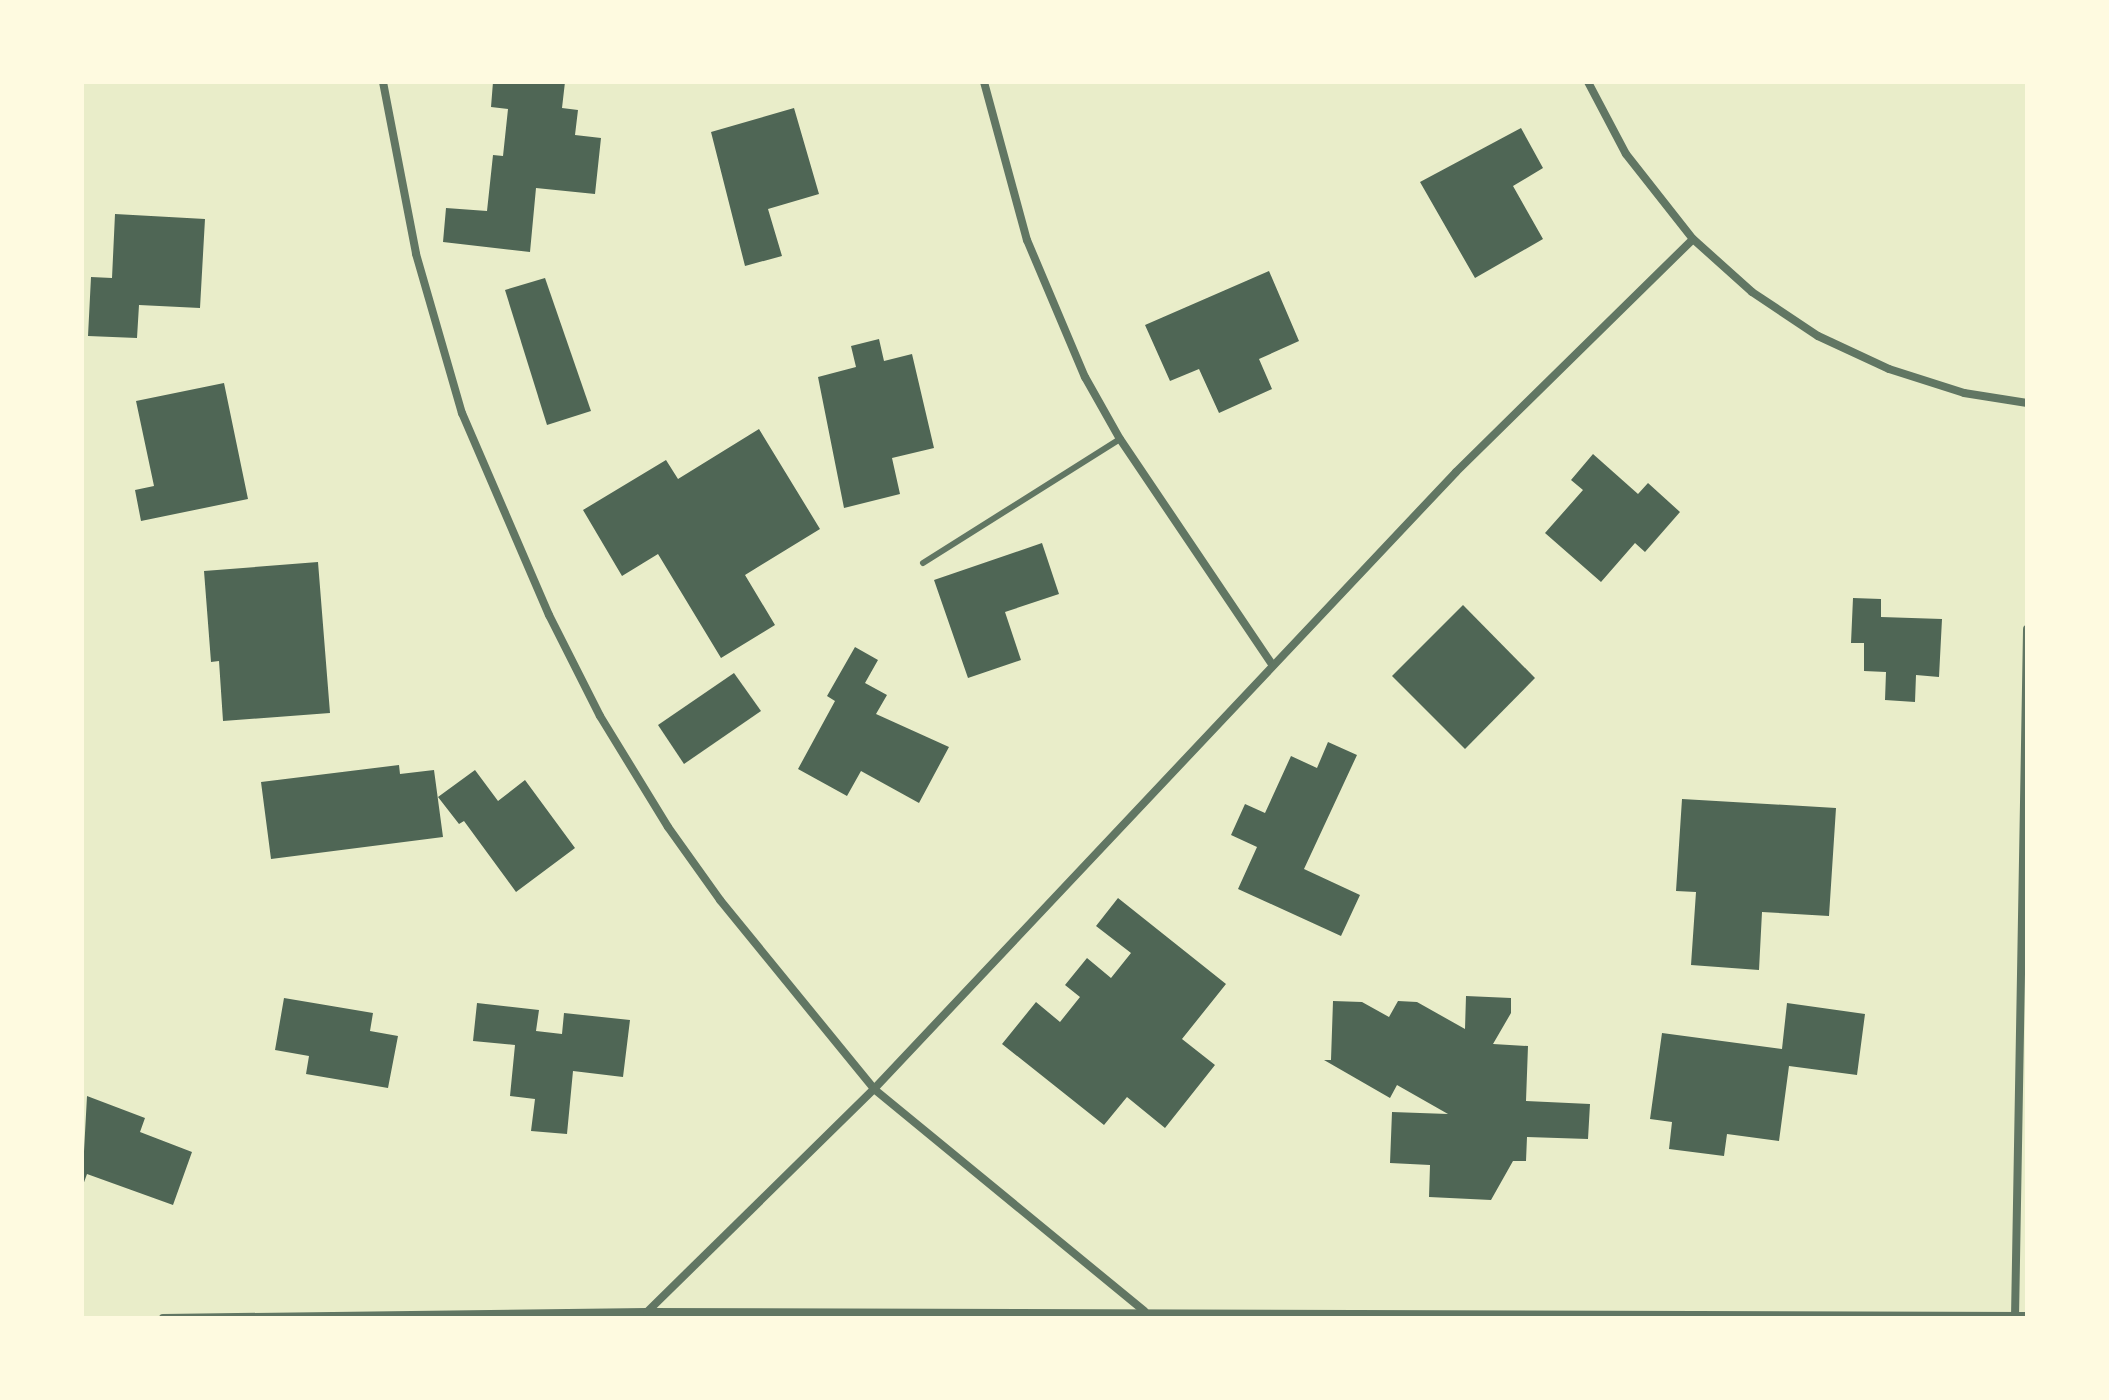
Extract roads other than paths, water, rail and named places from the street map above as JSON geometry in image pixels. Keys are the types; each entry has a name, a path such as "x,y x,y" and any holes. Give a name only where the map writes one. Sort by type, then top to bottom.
{"street":[{"path":"383,82 416,254 462,413 549,615 600,716 668,827 720,900 874,1089 1145,1312"},
{"path":"984,82 1027,240 1085,377 1120,439 1271,663"},
{"path":"1588,82 1626,154 1693,239 1752,292 1818,336 1889,369 1964,393 2027,403"},
{"path":"647,1312 874,1089 1271,663 1456,472 1693,239"},
{"path":"2015,1317 2027,629"},
{"path":"163,1318 647,1312 2027,1316"}],"lane":[{"path":"923,563 1120,439"}]}
